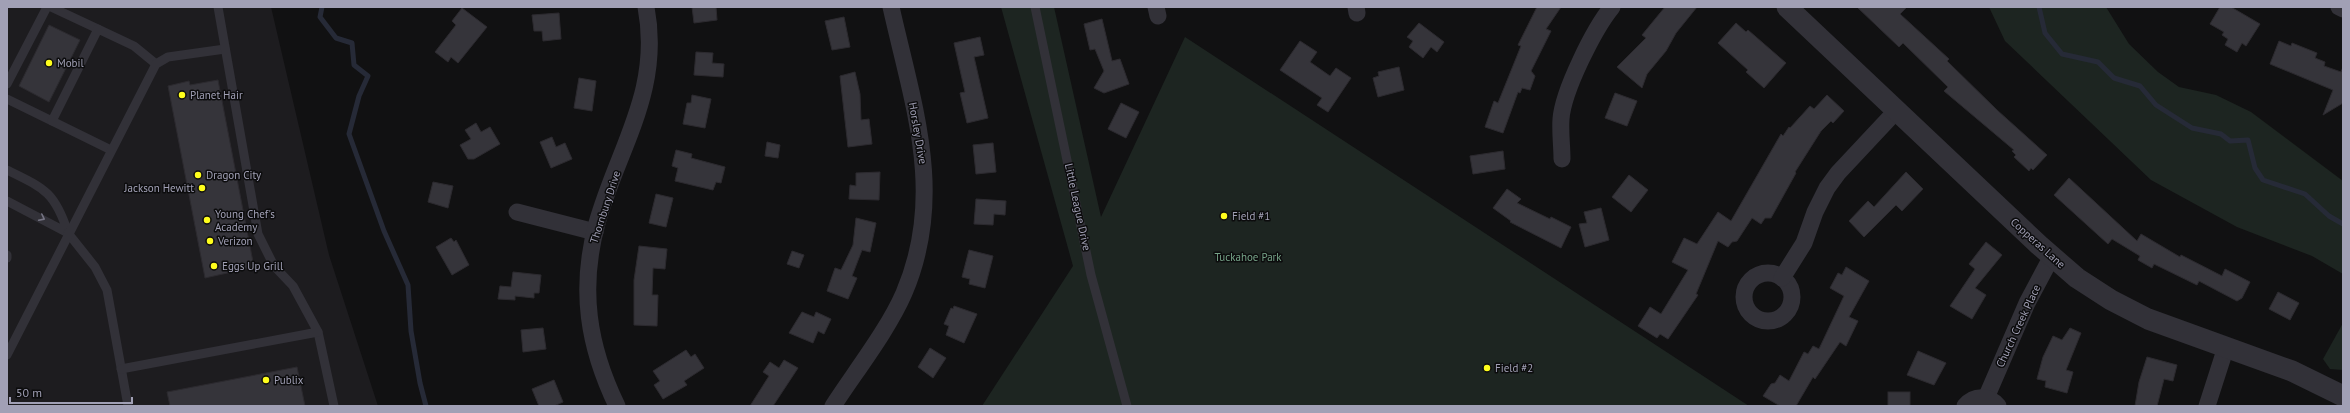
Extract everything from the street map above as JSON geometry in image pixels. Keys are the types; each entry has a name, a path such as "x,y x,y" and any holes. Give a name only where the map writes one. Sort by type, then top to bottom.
{"street":[{"name":"Thornbury Drive","path":"617,406 604,379 594,350 588,313 587,282 595,232 611,184 634,128 646,81 649,48 646,7"},
{"name":"Horsley Drive","path":"833,406 904,294 914,268 924,219 926,185 922,145 891,7"},
{"path":"1562,159 1561,118 1567,97 1585,50 1595,30 1612,7"},
{"name":"Copperas Lane","path":"1787,7 2077,278 2111,300 2148,319 2226,346 2292,372 2343,396"},
{"path":"2339,7 2343,9"},
{"path":"1782,278 1804,243 1815,212 1827,188 1838,173 1897,110"},
{"path":"517,212 595,232"},
{"name":"Church Creek Place","path":"1965,406 1972,400 1992,402 2026,303 2052,256"},
{"path":"2207,406 2226,346"}],"lane":[{"path":"7,84 47,7"},
{"path":"51,7 134,46 156,64"},
{"path":"218,7 258,234 274,266 294,286 318,332 334,406"},
{"name":"Little League Drive","path":"1035,7 1093,282 1128,406"},
{"path":"52,121 98,29"},
{"path":"7,354 156,64 168,57 225,49"},
{"path":"7,99 111,150"},
{"path":"7,170 37,185 50,194 61,212 68,233 95,267 107,290 128,406"},
{"path":"7,200 68,233"},
{"path":"121,369 318,332"}],"shaded area":[{"path":"7,7 271,7 329,255 378,406 7,406"}],"green space":[{"name":"Tuckahoe Park","path":"1001,7 1054,7 1101,217 1185,37 1749,406 982,406 1073,266"},
{"path":"1989,7 2106,7 2129,44 2158,72 2179,87 2216,95 2251,112 2343,181 2343,274 2312,256 2237,227 2151,180 2005,41"},
{"path":"2343,323 2343,370 2330,369 2323,359"}],"building":[{"path":"692,7 716,7 717,20 694,23"},
{"path":"1537,7 1561,7 1546,29 1551,31 1531,71 1535,76 1530,90 1522,88 1520,93 1518,92 1503,133 1485,127 1494,101 1498,103 1521,46 1518,45"},
{"path":"1665,7 1697,7 1676,33 1666,51 1647,74 1642,88 1617,67 1646,38 1642,35"},
{"path":"1857,7 1907,7 1900,14 1949,59 1947,61 1997,110 2047,155 2033,170 2031,168 2029,171 2014,157 2016,155 2012,151 2014,150 1944,91 1948,87 1903,43 1899,47"},
{"path":"2220,7 2231,7 2260,24 2246,46 2242,43 2237,52 2225,45 2228,39 2222,35 2224,32 2210,24"},
{"path":"462,8 487,27 458,63 451,57 448,62 435,52 456,25 452,21"},
{"path":"559,13 561,39 543,41 542,31 534,31 532,15"},
{"path":"844,17 850,47 832,50 825,21"},
{"path":"1102,19 1112,61 1120,59 1129,84 1104,93 1094,88 1104,71 1095,49 1090,50 1084,24"},
{"path":"1419,23 1444,42 1437,52 1431,47 1423,58 1409,47 1413,41 1407,37"},
{"path":"1736,23 1746,32 1748,30 1786,63 1764,88 1746,72 1748,70 1718,43"},
{"name":"Mobil","path":"49,25 80,40 49,102 19,86"},
{"path":"980,37 984,55 974,57 988,118 967,123 960,93 965,92 954,43"},
{"path":"1300,41 1317,52 1310,62 1330,76 1336,68 1351,78 1328,112 1317,105 1322,98 1280,70"},
{"path":"2279,41 2291,46 2292,43 2317,53 2315,58 2325,62 2324,66 2341,72 2343,67 2343,103 2323,115 2333,90 2270,64"},
{"path":"696,52 713,53 712,63 724,64 723,77 694,75"},
{"path":"1399,67 1404,90 1378,97 1373,78 1379,76 1378,72"},
{"path":"855,72 860,94 861,120 869,119 872,144 848,147 840,76"},
{"path":"579,78 596,81 592,111 574,108"},
{"path":"218,80 254,267 205,278 168,86 189,81 190,85"},
{"path":"1615,93 1637,101 1627,126 1605,118"},
{"path":"692,95 711,99 705,128 683,124 687,103 691,103"},
{"path":"1827,95 1844,111 1833,123 1831,121 1821,131 1795,172 1796,173 1771,218 1765,218 1761,224 1752,218 1737,241 1732,242 1728,247 1718,241 1696,294 1698,295 1668,339 1660,334 1657,338 1638,326 1650,307 1661,314 1688,270 1672,262 1684,238 1697,244 1718,212 1731,221 1781,134 1783,136 1789,127 1790,128 1810,106 1814,109"},
{"path":"1121,103 1139,112 1126,138 1108,129"},
{"path":"476,123 481,132 490,127 500,144 474,159 468,159 460,145 471,139 465,130"},
{"path":"552,137 556,147 565,143 572,159 551,168 540,142"},
{"path":"767,142 780,145 778,158 765,156"},
{"path":"993,143 996,172 976,174 973,145"},
{"path":"676,150 692,154 691,158 725,167 721,183 716,182 713,190 675,181 678,168 672,166"},
{"path":"1503,151 1505,169 1473,174 1470,156"},
{"path":"880,172 879,200 849,199 850,185 856,186 856,173"},
{"path":"1906,172 1923,189 1902,211 1896,205 1864,237 1849,221 1868,201 1874,207"},
{"path":"1629,175 1648,190 1631,212 1612,197"},
{"path":"2069,178 2137,241 2141,234 2180,257 2181,255 2222,276 2225,269 2250,282 2242,298 2237,301 2199,281 2197,285 2154,264 2152,268 2138,260 2140,256 2112,239 2108,244 2054,195"},
{"path":"433,182 453,186 448,208 428,202"},
{"path":"1507,189 1521,199 1517,203 1550,219 1551,217 1571,227 1561,248 1510,222 1511,221 1493,208"},
{"path":"656,194 673,198 666,227 649,223"},
{"path":"976,199 1006,201 1005,215 994,214 993,225 974,224"},
{"path":"1601,208 1609,240 1585,247 1579,224 1587,223 1584,212"},
{"path":"856,218 876,223 870,252 862,250 852,276 857,278 848,299 827,291 835,268 841,270 853,245"},
{"path":"451,238 454,242 456,240 469,265 452,275 436,247"},
{"path":"1986,242 2002,255 1975,288 1986,295 1972,319 1950,306 1975,269 1969,264"},
{"path":"639,246 667,249 665,269 653,268 652,295 658,295 657,326 634,325 634,280"},
{"path":"969,250 993,256 985,288 969,284 970,279 962,277"},
{"path":"792,251 804,255 799,268 787,264"},
{"path":"1846,267 1869,281 1849,317 1858,321 1846,346 1840,342 1815,379 1813,377 1796,406 1780,406 1763,396 1771,384 1775,383 1780,375 1789,381 1804,352 1808,354 1813,346 1819,349 1844,296 1830,288 1838,273 1842,275"},
{"path":"513,272 541,275 539,293 534,293 534,298 515,296 515,300 498,299 500,286 511,287"},
{"path":"2278,292 2299,303 2290,320 2269,309"},
{"path":"954,306 977,314 964,343 946,335 949,326 944,324 951,308 953,309"},
{"path":"802,312 814,317 816,312 831,319 824,334 818,331 813,343 789,333"},
{"path":"543,328 546,349 523,352 521,330"},
{"path":"2070,328 2081,333 2066,370 2073,372 2067,393 2045,387 2046,381 2037,379 2043,357 2053,336 2062,340"},
{"path":"930,348 946,358 933,378 918,367"},
{"path":"686,350 691,357 695,354 704,368 684,381 687,385 663,399 654,385 660,381 653,371"},
{"path":"1918,351 1946,363 1934,385 1907,375"},
{"path":"2147,357 2177,365 2173,381 2164,379 2157,406 2135,406 2139,382"},
{"path":"784,360 798,368 773,406 750,406 769,376 763,372 770,362 779,368"},
{"name":"Publix","path":"297,367 305,406 170,406 167,392"},
{"path":"554,380 563,402 554,406 539,406 532,389"},
{"path":"1888,392 1910,392 1910,406 1888,406"}],"waterway":[{"path":"322,7 320,17 336,38 352,43 354,65 368,76 359,96 349,134 384,231 408,285 411,331 420,383 426,406"},
{"path":"2039,7 2045,33 2062,54 2098,62 2114,78 2140,86 2156,105 2192,128 2221,134 2230,141 2248,140 2255,168 2263,180 2305,194 2329,216 2343,224"}],"place":[{"name":"Mobil","path":"49,63"},
{"name":"Planet Hair","path":"182,95"},
{"name":"Dragon City","path":"198,175"},
{"name":"Jackson Hewitt","path":"202,188"},
{"name":"Field #1","path":"1224,216"},
{"name":"Young Chef's Academy","path":"207,220"},
{"name":"Verizon","path":"210,241"},
{"name":"Eggs Up Grill","path":"214,266"},
{"name":"Field #2","path":"1487,368"},
{"name":"Publix","path":"266,380"}]}
